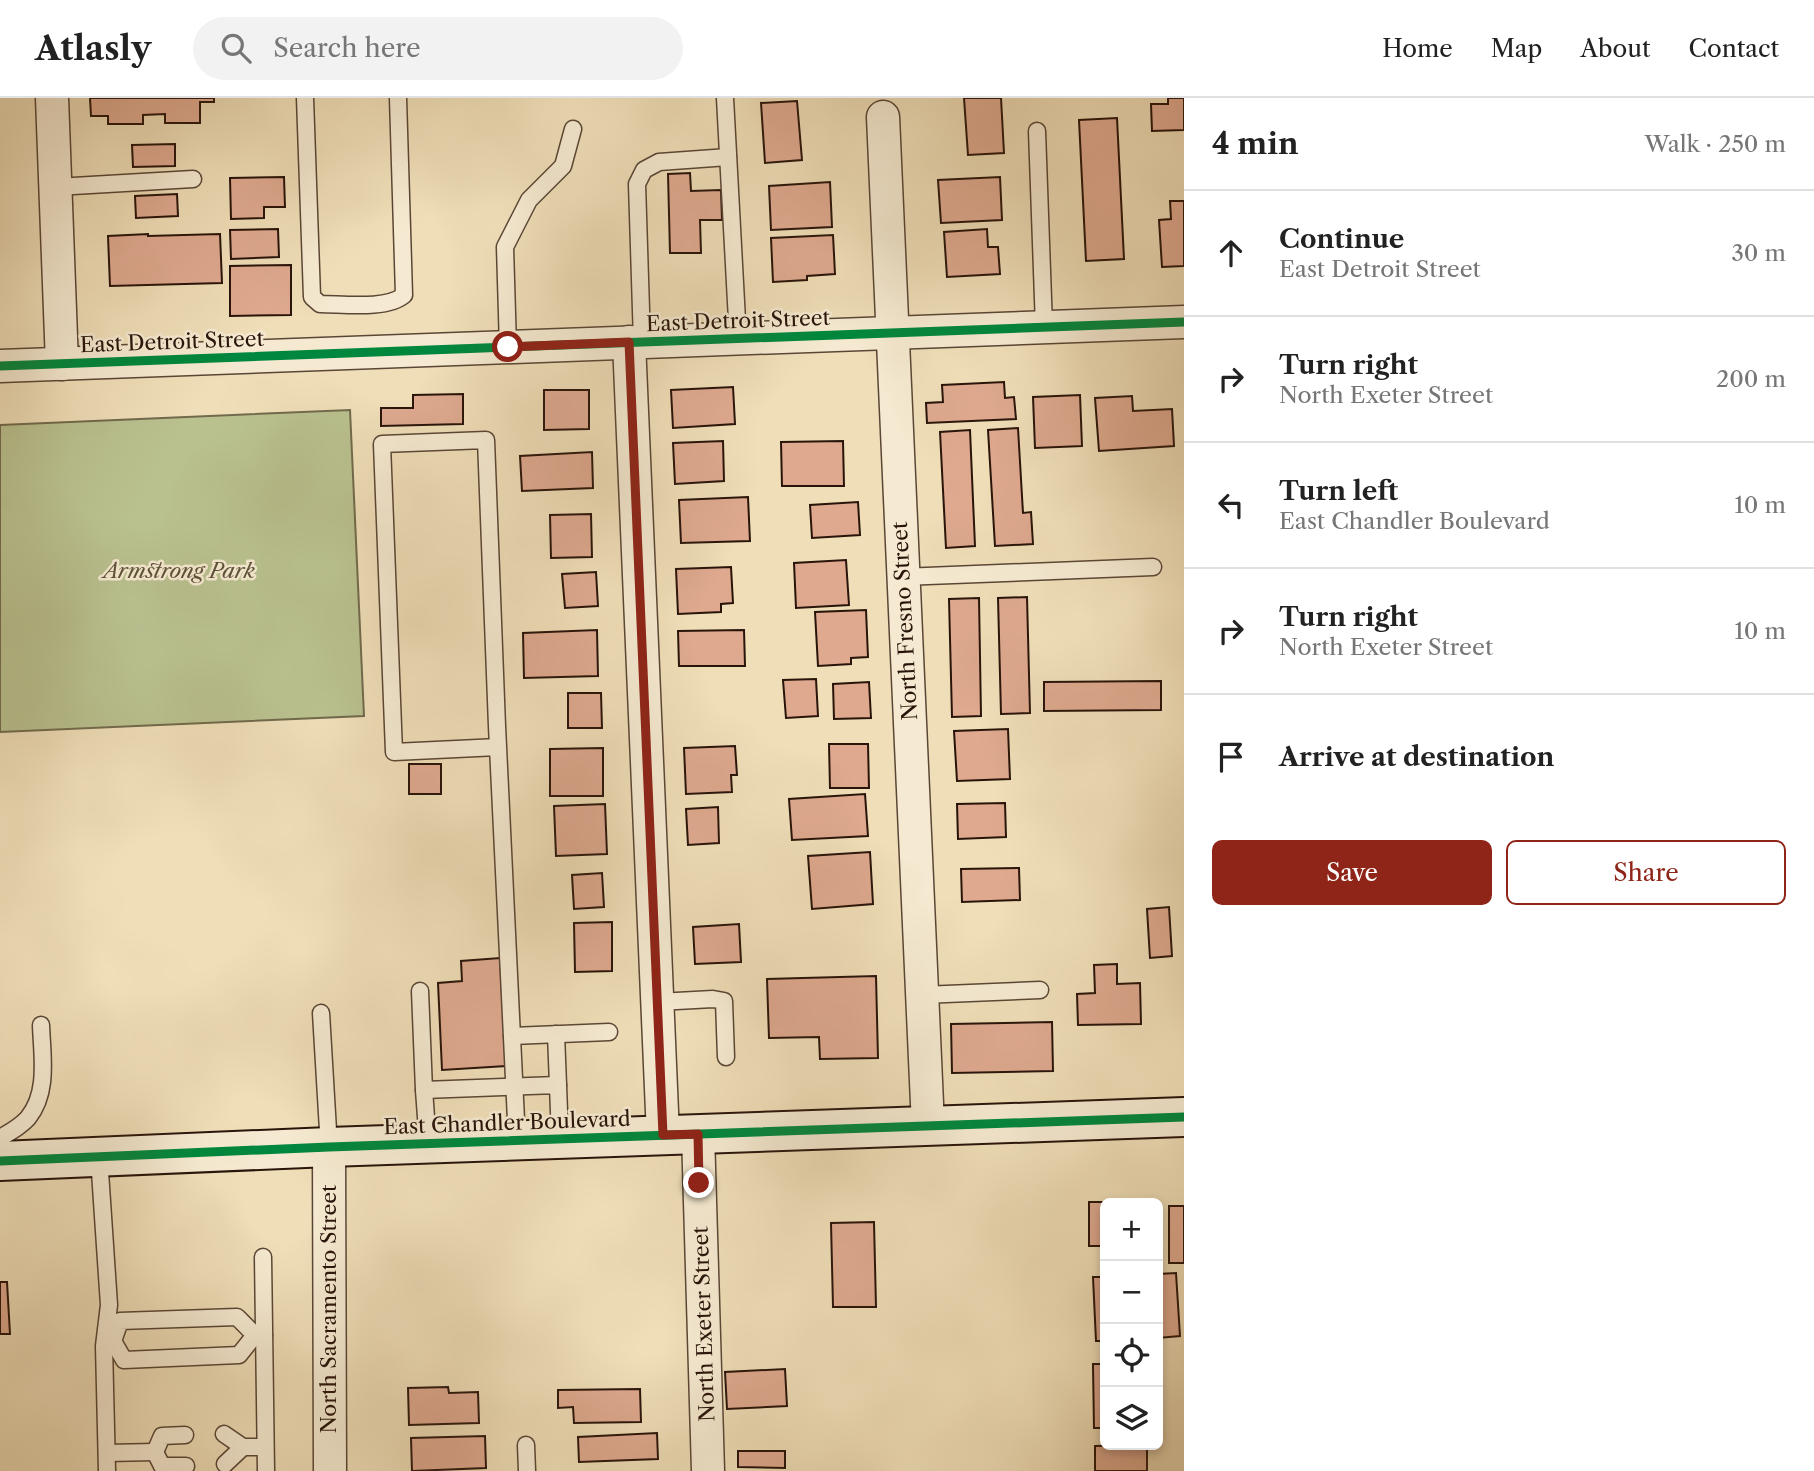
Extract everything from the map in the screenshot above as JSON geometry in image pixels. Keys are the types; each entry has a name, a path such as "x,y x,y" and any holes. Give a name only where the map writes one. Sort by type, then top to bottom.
{"main road":[{"name":"East Chandler Boulevard","path":"0,1161 1184,1117"}],"street":[{"path":"52,98 62,363"},
{"name":"North Fresno Street","path":"883,117 928,1126"},
{"name":"East Detroit Street","path":"0,366 1184,322"},
{"name":"North Exeter Street","path":"636,342 658,1002 681,1135 708,1471"},
{"name":"North Sacramento Street","path":"329,1147 330,1471"}],"lane":[{"path":"305,98 313,296 320,304 373,304 399,300 404,295 398,98"},
{"path":"725,98 738,339"},
{"path":"508,347 505,247 529,200 563,166 573,129"},
{"path":"1037,131 1044,327"},
{"path":"636,342 637,184 643,170 659,162 728,157"},
{"path":"56,187 192,179"},
{"path":"498,747 394,752 382,444 486,440 517,1140"},
{"path":"902,577 1153,567"},
{"path":"922,995 1040,989"},
{"path":"420,991 428,1144"},
{"path":"658,1002 713,999 724,1001 726,1056"},
{"path":"321,1013 329,1147"},
{"path":"0,1138 27,1119 38,1097 43,1081 41,1025"},
{"path":"512,1035 608,1032"},
{"path":"556,1034 560,1139"},
{"path":"424,1090 558,1085"},
{"path":"99,1157 109,1305 107,1471"},
{"path":"262,1257 259,1335 266,1471"},
{"path":"107,1345 120,1321 237,1317 259,1335"},
{"path":"107,1345 124,1360 239,1355 259,1335"},
{"path":"224,1434 243,1447 265,1447"},
{"path":"155,1452 163,1436 185,1435"},
{"path":"526,1445 527,1471"},
{"path":"225,1464 243,1447"},
{"path":"107,1453 155,1452"},
{"path":"155,1452 162,1466 186,1466"}],"green space":[{"name":"Armstrong Park","path":"350,410 364,716 0,732 0,425"}],"building":[{"path":"90,98 214,98 214,102 200,102 200,123 165,123 165,114 143,115 143,124 108,124 108,116 91,116"},
{"path":"964,98 1001,98 1004,153 968,155"},
{"path":"1168,98 1184,98 1184,130 1152,131 1151,104 1168,104"},
{"path":"797,101 802,160 765,163 761,103"},
{"path":"1117,118 1124,259 1086,261 1079,120"},
{"path":"175,144 175,166 133,167 132,145"},
{"path":"690,173 691,191 721,190 722,220 700,220 701,253 670,253 668,174"},
{"path":"284,177 285,207 264,207 264,218 231,219 230,178"},
{"path":"1000,177 1002,220 941,223 938,180"},
{"path":"830,182 832,227 771,230 769,186"},
{"path":"177,194 178,216 136,218 135,196"},
{"path":"1170,201 1184,201 1184,266 1162,267 1159,220 1171,219"},
{"path":"278,229 279,257 231,259 230,230"},
{"path":"987,229 988,247 998,247 1000,274 947,277 944,232"},
{"path":"220,234 222,283 110,286 108,236"},
{"path":"833,235 835,274 807,276 807,280 773,282 771,238"},
{"path":"291,265 291,315 230,316 230,266"},
{"path":"1004,382 1005,398 1014,397 1016,419 927,423 926,403 943,402 942,385"},
{"path":"733,387 735,424 673,428 671,390"},
{"path":"544,390 589,390 589,429 544,430"},
{"path":"463,394 463,424 381,426 381,408 413,408 413,395"},
{"path":"1080,395 1082,446 1035,448 1033,397"},
{"path":"1132,396 1133,411 1172,409 1174,446 1099,451 1095,398"},
{"path":"1018,428 1023,513 1031,512 1033,544 995,546 988,430"},
{"path":"970,430 975,546 946,548 940,432"},
{"path":"723,441 724,481 675,484 673,443"},
{"path":"843,441 844,486 782,486 781,442"},
{"path":"592,452 593,488 522,491 520,456"},
{"path":"748,497 750,541 681,543 679,500"},
{"path":"858,502 860,535 812,538 810,505"},
{"path":"591,514 592,557 551,558 550,515"},
{"path":"846,560 849,605 796,608 794,563"},
{"path":"731,567 733,603 721,604 721,612 678,614 676,569"},
{"path":"596,572 598,606 565,608 562,574"},
{"path":"1027,597 1030,713 1001,714 998,598"},
{"path":"979,598 981,716 952,717 949,599"},
{"path":"866,610 868,657 851,658 851,664 818,666 815,612"},
{"path":"597,630 598,676 524,678 523,633"},
{"path":"744,630 745,666 679,666 678,631"},
{"path":"816,679 818,716 786,718 783,680"},
{"path":"1161,681 1161,710 1044,711 1044,682"},
{"path":"869,682 871,718 834,719 833,684"},
{"path":"568,693 601,693 602,728 568,728"},
{"path":"1008,729 1010,779 957,781 954,731"},
{"path":"829,744 868,744 869,788 830,788"},
{"path":"735,746 737,775 731,775 732,792 686,794 684,748"},
{"path":"603,748 603,796 550,796 550,749"},
{"path":"409,764 441,764 441,794 409,794"},
{"path":"865,794 868,836 792,840 789,799"},
{"path":"1005,803 1006,837 958,839 957,804"},
{"path":"605,804 607,854 556,856 554,806"},
{"path":"718,807 719,843 688,845 686,809"},
{"path":"870,852 873,904 812,909 808,856"},
{"path":"1019,868 1020,900 962,902 961,869"},
{"path":"602,873 604,907 574,909 572,875"},
{"path":"1169,907 1172,956 1150,958 1147,909"},
{"path":"612,922 612,971 575,972 574,923"},
{"path":"739,924 741,962 695,964 693,927"},
{"path":"500,958 506,1066 442,1070 438,983 462,981 461,961"},
{"path":"1117,964 1117,984 1140,983 1141,1024 1078,1025 1077,994 1095,993 1094,965"},
{"path":"876,976 878,1058 820,1059 819,1037 769,1038 767,979"},
{"path":"1052,1022 1053,1071 952,1073 951,1024"},
{"path":"1089,1202 1100,1202 1100,1246 1089,1246"},
{"path":"1169,1206 1184,1206 1184,1263 1169,1263"},
{"path":"874,1222 876,1307 833,1307 831,1223"},
{"path":"1176,1273 1180,1336 1163,1338 1163,1274"},
{"path":"1093,1277 1100,1277 1100,1341 1096,1341"},
{"path":"0,1282 7,1282 10,1334 0,1334"},
{"path":"1093,1364 1100,1364 1100,1428 1094,1428"},
{"path":"785,1369 787,1406 727,1409 725,1372"},
{"path":"448,1387 449,1393 478,1392 479,1423 409,1425 408,1388"},
{"path":"640,1389 641,1422 574,1423 573,1407 558,1408 558,1390"},
{"path":"657,1433 658,1459 579,1462 578,1437"},
{"path":"485,1436 486,1468 412,1471 411,1438"},
{"path":"1095,1446 1100,1446 1100,1450 1147,1450 1147,1471 1095,1471"},
{"path":"738,1451 785,1451 785,1468 738,1467"}],"cycle path":[{"path":"0,366 1184,322"},
{"path":"0,1161 1184,1117"}],"route":[{"path":"508,347 629,342 663,1135 698,1134 699,1183"}]}
